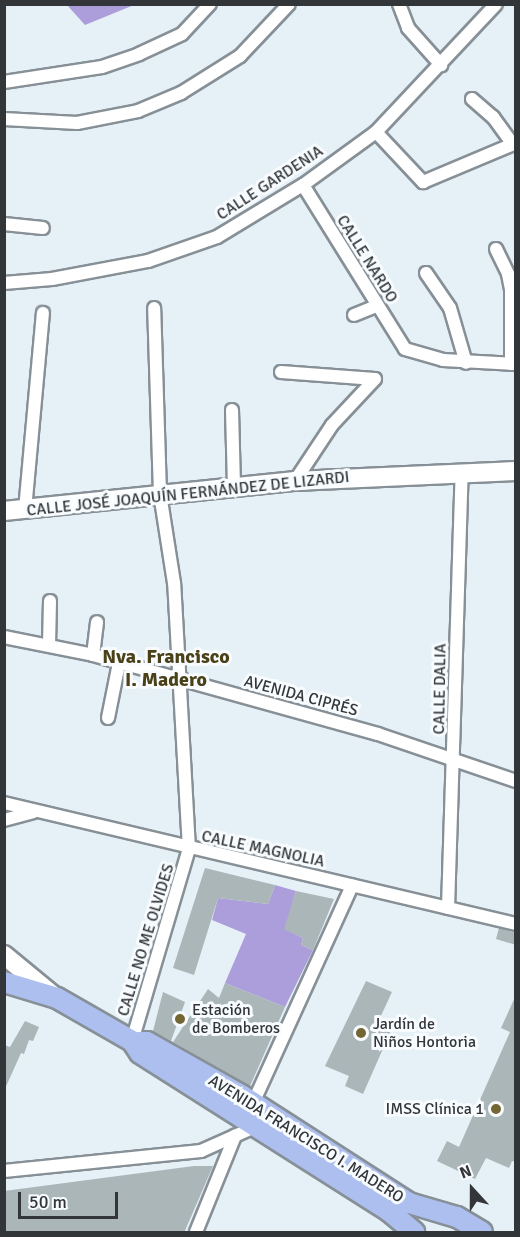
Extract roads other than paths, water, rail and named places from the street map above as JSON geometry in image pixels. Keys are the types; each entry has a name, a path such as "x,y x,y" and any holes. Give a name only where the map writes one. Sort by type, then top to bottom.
{"main road":[{"name":"AVENIDA FRANCISCO I. MADERO","path":"4,982 57,998 132,1041 140,1053 280,1120 420,1208 457,1217 483,1233"},
{"name":"AVENIDA FRANCISCO I. MADERO","path":"242,1103 254,1127 409,1230"}],"street":[{"path":"4,82 102,67 139,54 182,33 210,4"},
{"path":"4,119 77,123 138,111 181,93 240,56 289,4"},
{"path":"399,4 408,28 441,65"},
{"name":"CALLE GARDENIA","path":"4,283 52,279 173,255 217,237 303,185 376,132 496,4"},
{"path":"376,132 423,182 514,144 493,117 472,99"},
{"name":"CALLE NARDO","path":"303,185 376,306 405,349 466,363"},
{"path":"4,224 43,228"},
{"path":"426,273 450,308 466,363 513,364 511,290 508,274 496,249"},
{"path":"354,315 376,306"},
{"name":"CALLE NO ME OLVIDES","path":"132,1041 189,849 174,583 160,494 154,308"},
{"path":"25,510 43,313"},
{"path":"281,372 375,379 332,425 295,481"},
{"path":"232,411 234,486"},
{"name":"CALLE JOSÉ JOAQUÍN FERNÁNDEZ DE LIZARDI","path":"4,511 295,481 462,471 516,471"},
{"name":"CALLE DALIA","path":"448,908 462,471"},
{"path":"49,645 50,602"},
{"path":"93,655 98,622"},
{"name":"AVENIDA CIPRÉS","path":"4,637 93,655 179,679 454,759 516,781"},
{"path":"108,718 119,663"},
{"name":"CALLE MAGNOLIA","path":"4,803 189,849 516,924"},
{"path":"4,820 34,812"},
{"path":"242,1103 352,886"},
{"path":"4,955 57,998"},
{"path":"4,1171 201,1151 254,1127 280,1120"},
{"path":"196,1233 236,1135"},
{"path":"409,1230 420,1208"}],"place":[{"name":"Estación de Bomberos","path":"180,1019"},
{"name":"Jardín de Niños Hontoria","path":"361,1033"},
{"name":"IMSS Clínica 1","path":"496,1109"}],"district":[{"name":"Nva. Francisco I. Madero","path":"166,668"}]}
